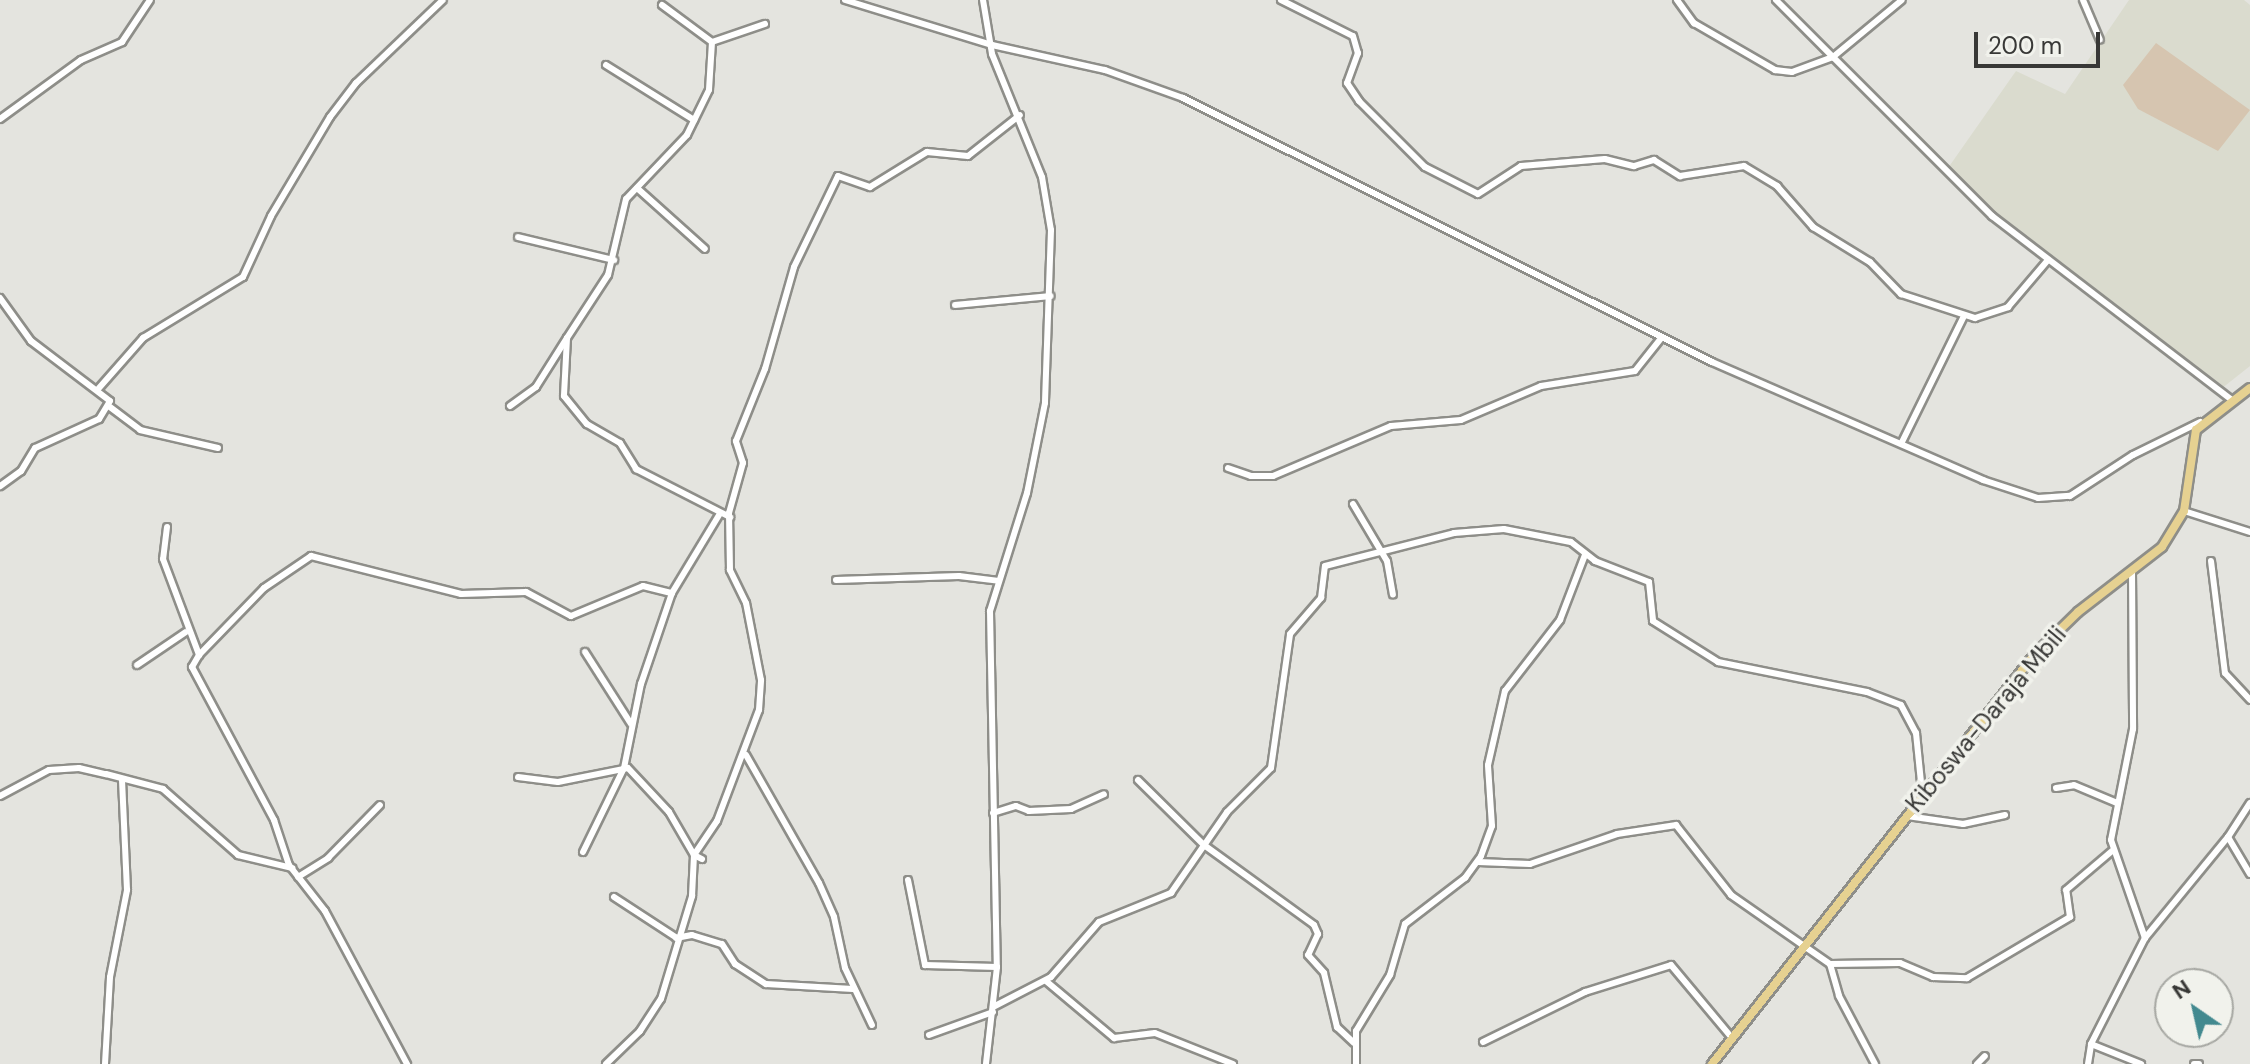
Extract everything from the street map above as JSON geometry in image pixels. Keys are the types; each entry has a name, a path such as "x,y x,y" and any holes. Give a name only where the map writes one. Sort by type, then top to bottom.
{"main road":[{"path":"2200,422 2250,388"},
{"name":"Kiboswa-Daraja Mbili","path":"1712,1064 1922,792 2035,654 2162,547 2184,511 2190,452 2200,422"}],"street":[{"path":"0,119 81,60 122,42 150,0"},
{"path":"99,388 143,338 243,277 271,216 330,117 356,83 443,0"},
{"path":"845,0 992,45 1105,70 1183,98 1662,337 1822,413 1902,442 1983,480 2057,500 2200,422"},
{"path":"983,0 992,45 1046,193 1051,296 1045,403 1027,493 997,581 989,637 997,967 986,1064"},
{"path":"1281,0 1353,36 1358,53 1348,87 1425,167 1482,195 1521,166 1586,160 1634,166 1654,160 1680,176 1744,166 1777,186 1813,227 1870,262 1895,290 1915,302 1964,316 1982,318 2008,307 2048,260"},
{"path":"1677,0 1694,23 1775,70 1792,72 1833,57 1902,0"},
{"path":"1776,0 1977,203 2232,400"},
{"path":"2083,0 2100,40"},
{"path":"662,5 712,42"},
{"path":"712,42 765,24"},
{"path":"510,406 536,387 614,260 621,210 637,188 673,154 694,120 709,90 712,42"},
{"path":"606,65 694,120"},
{"path":"606,1064 640,1031 661,999 676,938 692,896 694,855 717,821 746,755 759,710 761,680 746,603 730,570 730,517 743,463 735,446 765,369 794,267 832,180 838,176 870,187 927,152 968,156 1020,115"},
{"path":"637,188 705,249"},
{"path":"518,237 614,260"},
{"path":"955,305 1051,296"},
{"path":"0,298 31,341 99,388 110,407 140,430 218,448"},
{"path":"1902,442 1964,316"},
{"path":"1228,468 1251,476 1273,476 1391,426 1461,420 1541,386 1635,371 1662,337"},
{"path":"567,338 564,396 570,407 594,430 620,443 636,469 719,515 730,517"},
{"path":"0,486 21,471 35,448 89,425 110,407"},
{"path":"1353,504 1381,551 1393,594"},
{"path":"2184,511 2250,532"},
{"path":"583,852 624,768 631,724 672,593 719,515"},
{"path":"167,527 163,559 186,632 199,655"},
{"path":"929,1035 993,1010 1046,981 1099,922 1171,893 1227,812 1271,768 1290,634 1321,598 1325,566 1381,551 1493,528 1560,537 1585,555 1649,582 1653,621 1718,662 1867,692 1901,705 1916,733 1922,792"},
{"path":"1356,1064 1354,1043 1360,1021 1390,975 1410,918 1465,878 1478,862 1492,826 1488,765 1501,701 1518,668 1560,620 1585,555"},
{"path":"407,1064 325,911 292,868 274,820 192,667 199,655 264,588 311,556 461,594 526,592 571,616 643,586 672,593"},
{"path":"2211,561 2225,673 2250,700"},
{"path":"2132,571 2134,718 2117,803 2112,851 2145,938"},
{"path":"836,580 959,576 997,581"},
{"path":"137,665 186,632"},
{"path":"585,652 631,724"},
{"path":"746,755 819,883 834,917 853,989 872,1025"},
{"path":"0,796 49,770 79,768 163,789 238,855 292,868"},
{"path":"518,777 558,782 624,768"},
{"path":"624,768 669,812 694,855 702,859"},
{"path":"105,1064 110,977 127,890 122,779"},
{"path":"1138,780 1204,845 1314,925 1318,934 1308,955 1324,973 1337,1027 1354,1043"},
{"path":"2056,788 2074,785 2117,803"},
{"path":"993,813 1016,806 1029,811 1071,809 1104,794"},
{"path":"2088,1064 2091,1044 2145,938 2228,837 2250,803"},
{"path":"298,877 328,858 380,805"},
{"path":"1904,816 1963,824 2005,815"},
{"path":"1478,862 1530,864 1617,834 1670,823 1680,828 1731,895 1830,964 1900,963 1933,977 1967,978 2070,917 2066,890 2112,851"},
{"path":"2228,837 2250,874"},
{"path":"908,880 925,965 997,967"},
{"path":"614,897 676,938 692,935 722,944 735,964 766,984 853,989"},
{"path":"1830,964 1839,996 1875,1064"},
{"path":"1483,1042 1585,992 1671,965 1732,1038"},
{"path":"1046,981 1114,1038 1155,1033 1233,1064"},
{"path":"2091,1044 2141,1064"},
{"path":"1977,1064 1985,1056"}],"shaded area":[{"path":"2129,0 2244,0 2250,5 2250,366 2221,389 1985,204 1948,168 2016,71 2065,94"},
{"path":"2156,43 2250,110 2218,151 2138,109 2123,85"}]}
